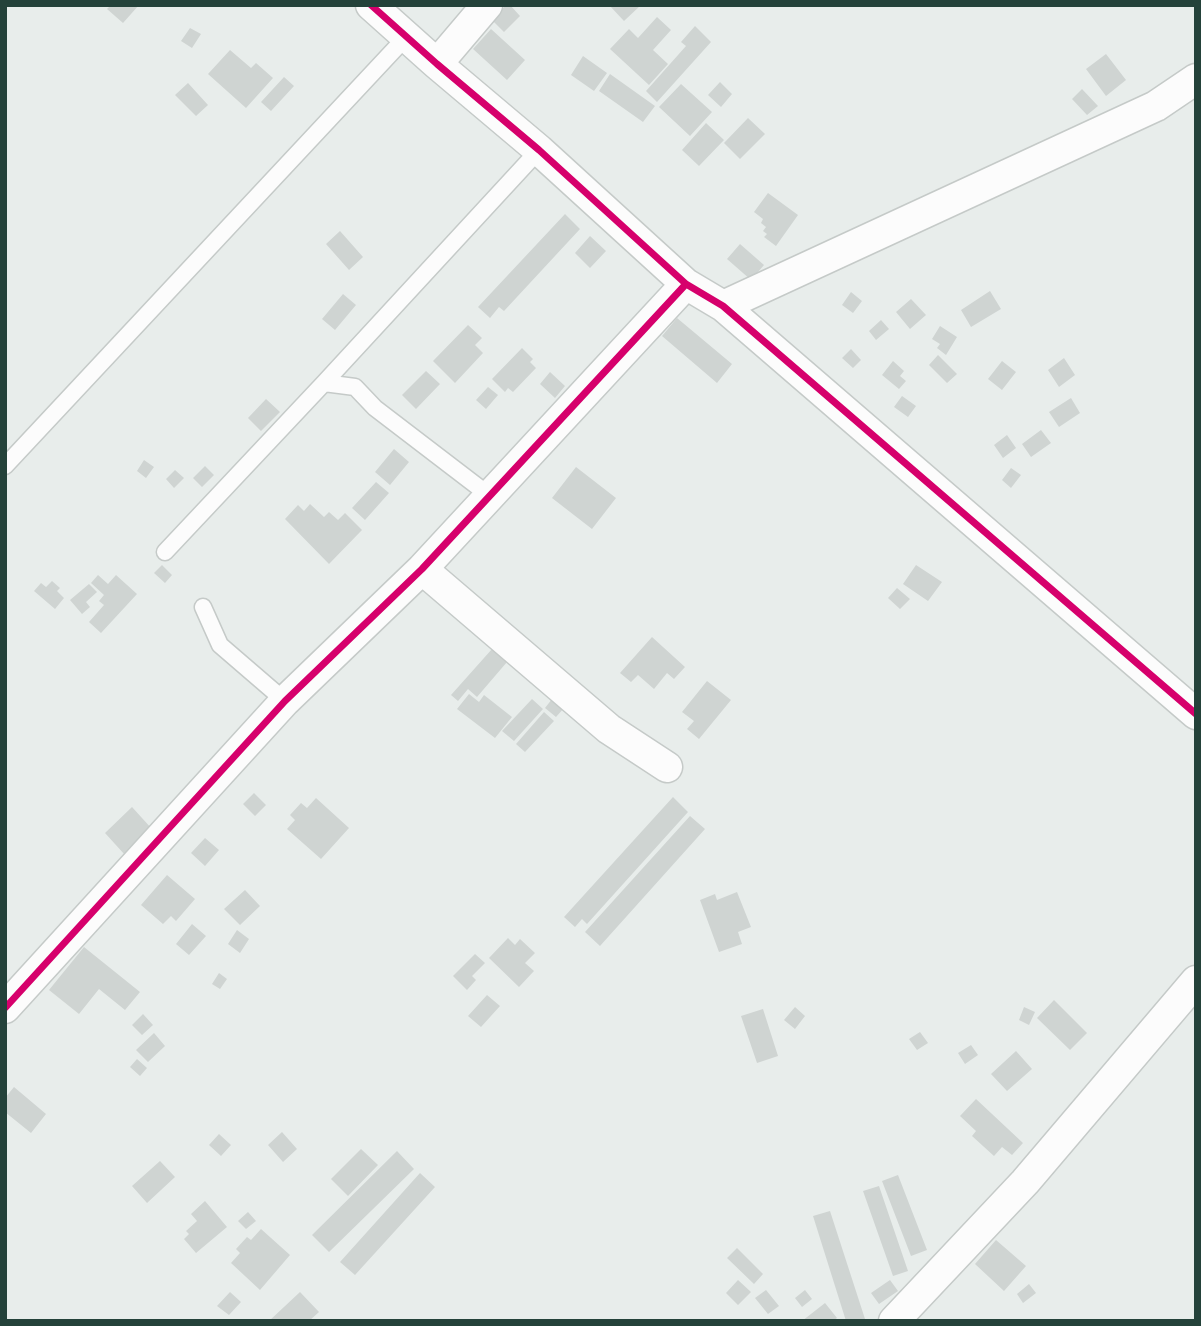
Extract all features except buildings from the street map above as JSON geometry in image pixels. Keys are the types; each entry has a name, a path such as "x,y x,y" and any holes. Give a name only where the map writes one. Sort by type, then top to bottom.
{"street":[{"path":"371,5 539,150 686,284 723,306 1196,714"},
{"path":"437,64 487,5"},
{"path":"723,306 1156,106 1196,79"},
{"path":"5,1008 285,702 422,569 686,284"},
{"path":"422,569 609,729 667,767"},
{"path":"894,1321 1026,1182 1196,981"}],"lane":[{"path":"5,466 407,36"},
{"path":"165,552 539,150"},
{"path":"324,383 355,387 375,408 490,496"},
{"path":"203,607 220,645 285,702"}],"cycle path":[{"path":"371,5 539,150 686,284 723,306 1196,714"},
{"path":"5,1008 285,701 422,569 686,284"}]}
